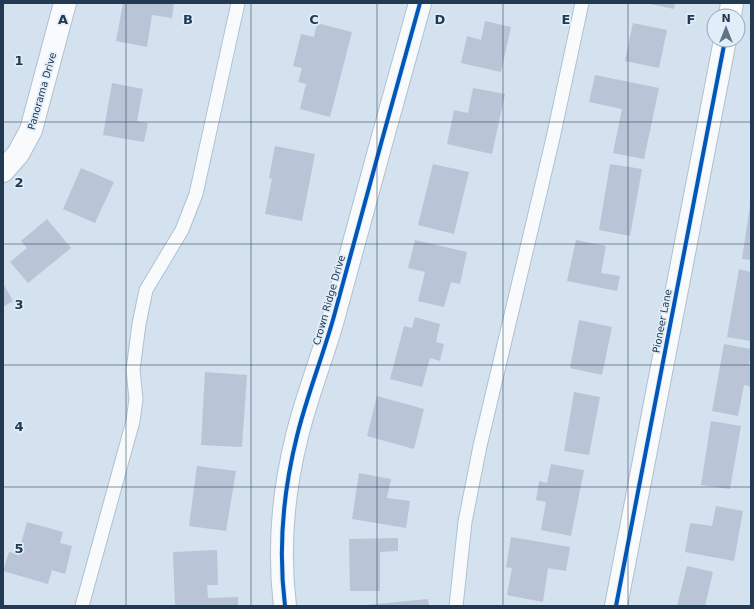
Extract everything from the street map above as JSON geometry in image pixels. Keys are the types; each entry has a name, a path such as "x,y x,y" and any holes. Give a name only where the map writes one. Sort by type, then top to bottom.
{"street":[{"name":"Panorama Drive","path":"3,172 18,154 31,130 65,3"},
{"name":"Crown Ridge Drive","path":"285,606 281,548 288,479 297,435 330,330 420,3"},
{"name":"Pioneer Lane","path":"616,606 723,48"}],"lane":[{"path":"82,606 133,421 136,399 134,370 139,324 146,290 182,230 196,194 238,3"},
{"path":"456,606 464,522 480,446 553,138 582,3"}],"building":[{"path":"123,3 174,3 172,18 152,15 147,47 116,41"},
{"path":"645,3 675,3 674,9"},
{"path":"485,21 511,27 501,72 461,63 467,36 481,40"},
{"path":"317,23 352,32 330,117 300,109 306,84 298,82 302,68 293,66 301,34 314,37"},
{"path":"633,23 667,30 659,68 625,61"},
{"path":"595,75 659,88 644,159 613,153 622,109 589,102"},
{"path":"112,83 143,89 137,121 148,123 144,142 103,135"},
{"path":"473,88 505,94 492,154 447,144 454,110 468,113"},
{"path":"275,146 315,154 302,221 265,214 272,179 269,178"},
{"path":"433,164 469,172 454,234 418,225"},
{"path":"610,164 642,169 630,236 599,230"},
{"path":"81,168 114,182 95,223 63,209"},
{"path":"751,205 751,260 742,259"},
{"path":"47,219 71,248 28,283 10,262 27,248 21,241"},
{"path":"415,240 467,252 460,284 451,282 444,307 418,301 425,272 408,268"},
{"path":"576,240 606,246 601,273 620,276 617,291 567,281"},
{"path":"739,269 751,272 751,341 727,337"},
{"path":"3,283 13,301 3,307"},
{"path":"415,317 440,324 436,342 444,344 440,361 430,358 422,387 390,379 404,326 412,328"},
{"path":"579,320 612,327 602,375 570,368"},
{"path":"724,344 751,349 749,364 751,364 751,387 744,385 738,416 712,411"},
{"path":"205,372 247,375 242,447 201,445"},
{"path":"574,392 600,397 589,455 564,451"},
{"path":"377,396 424,409 414,449 367,436"},
{"path":"711,421 741,426 730,489 701,485"},
{"path":"551,464 584,470 571,536 541,530 546,502 536,500 539,481 547,483"},
{"path":"197,466 236,471 226,531 189,526"},
{"path":"359,473 391,479 387,498 410,501 406,528 352,519"},
{"path":"716,506 743,511 734,561 685,552 690,523 712,526"},
{"path":"27,522 63,532 60,543 72,546 65,574 52,570 48,584 3,571 9,552 18,554"},
{"path":"511,537 570,547 566,571 548,568 543,602 507,595 512,568 506,567"},
{"path":"398,538 398,551 380,552 380,591 350,591 349,539"},
{"path":"217,550 218,585 207,585 208,598 238,597 238,606 175,606 173,552"},
{"path":"687,566 713,572 705,606 677,606"},
{"path":"428,599 429,606 366,606 366,605"}],"cycle path":[{"path":"285,606 282,542 285,499 292,457 305,406 334,316 420,3"},
{"path":"616,606 723,48"}]}
